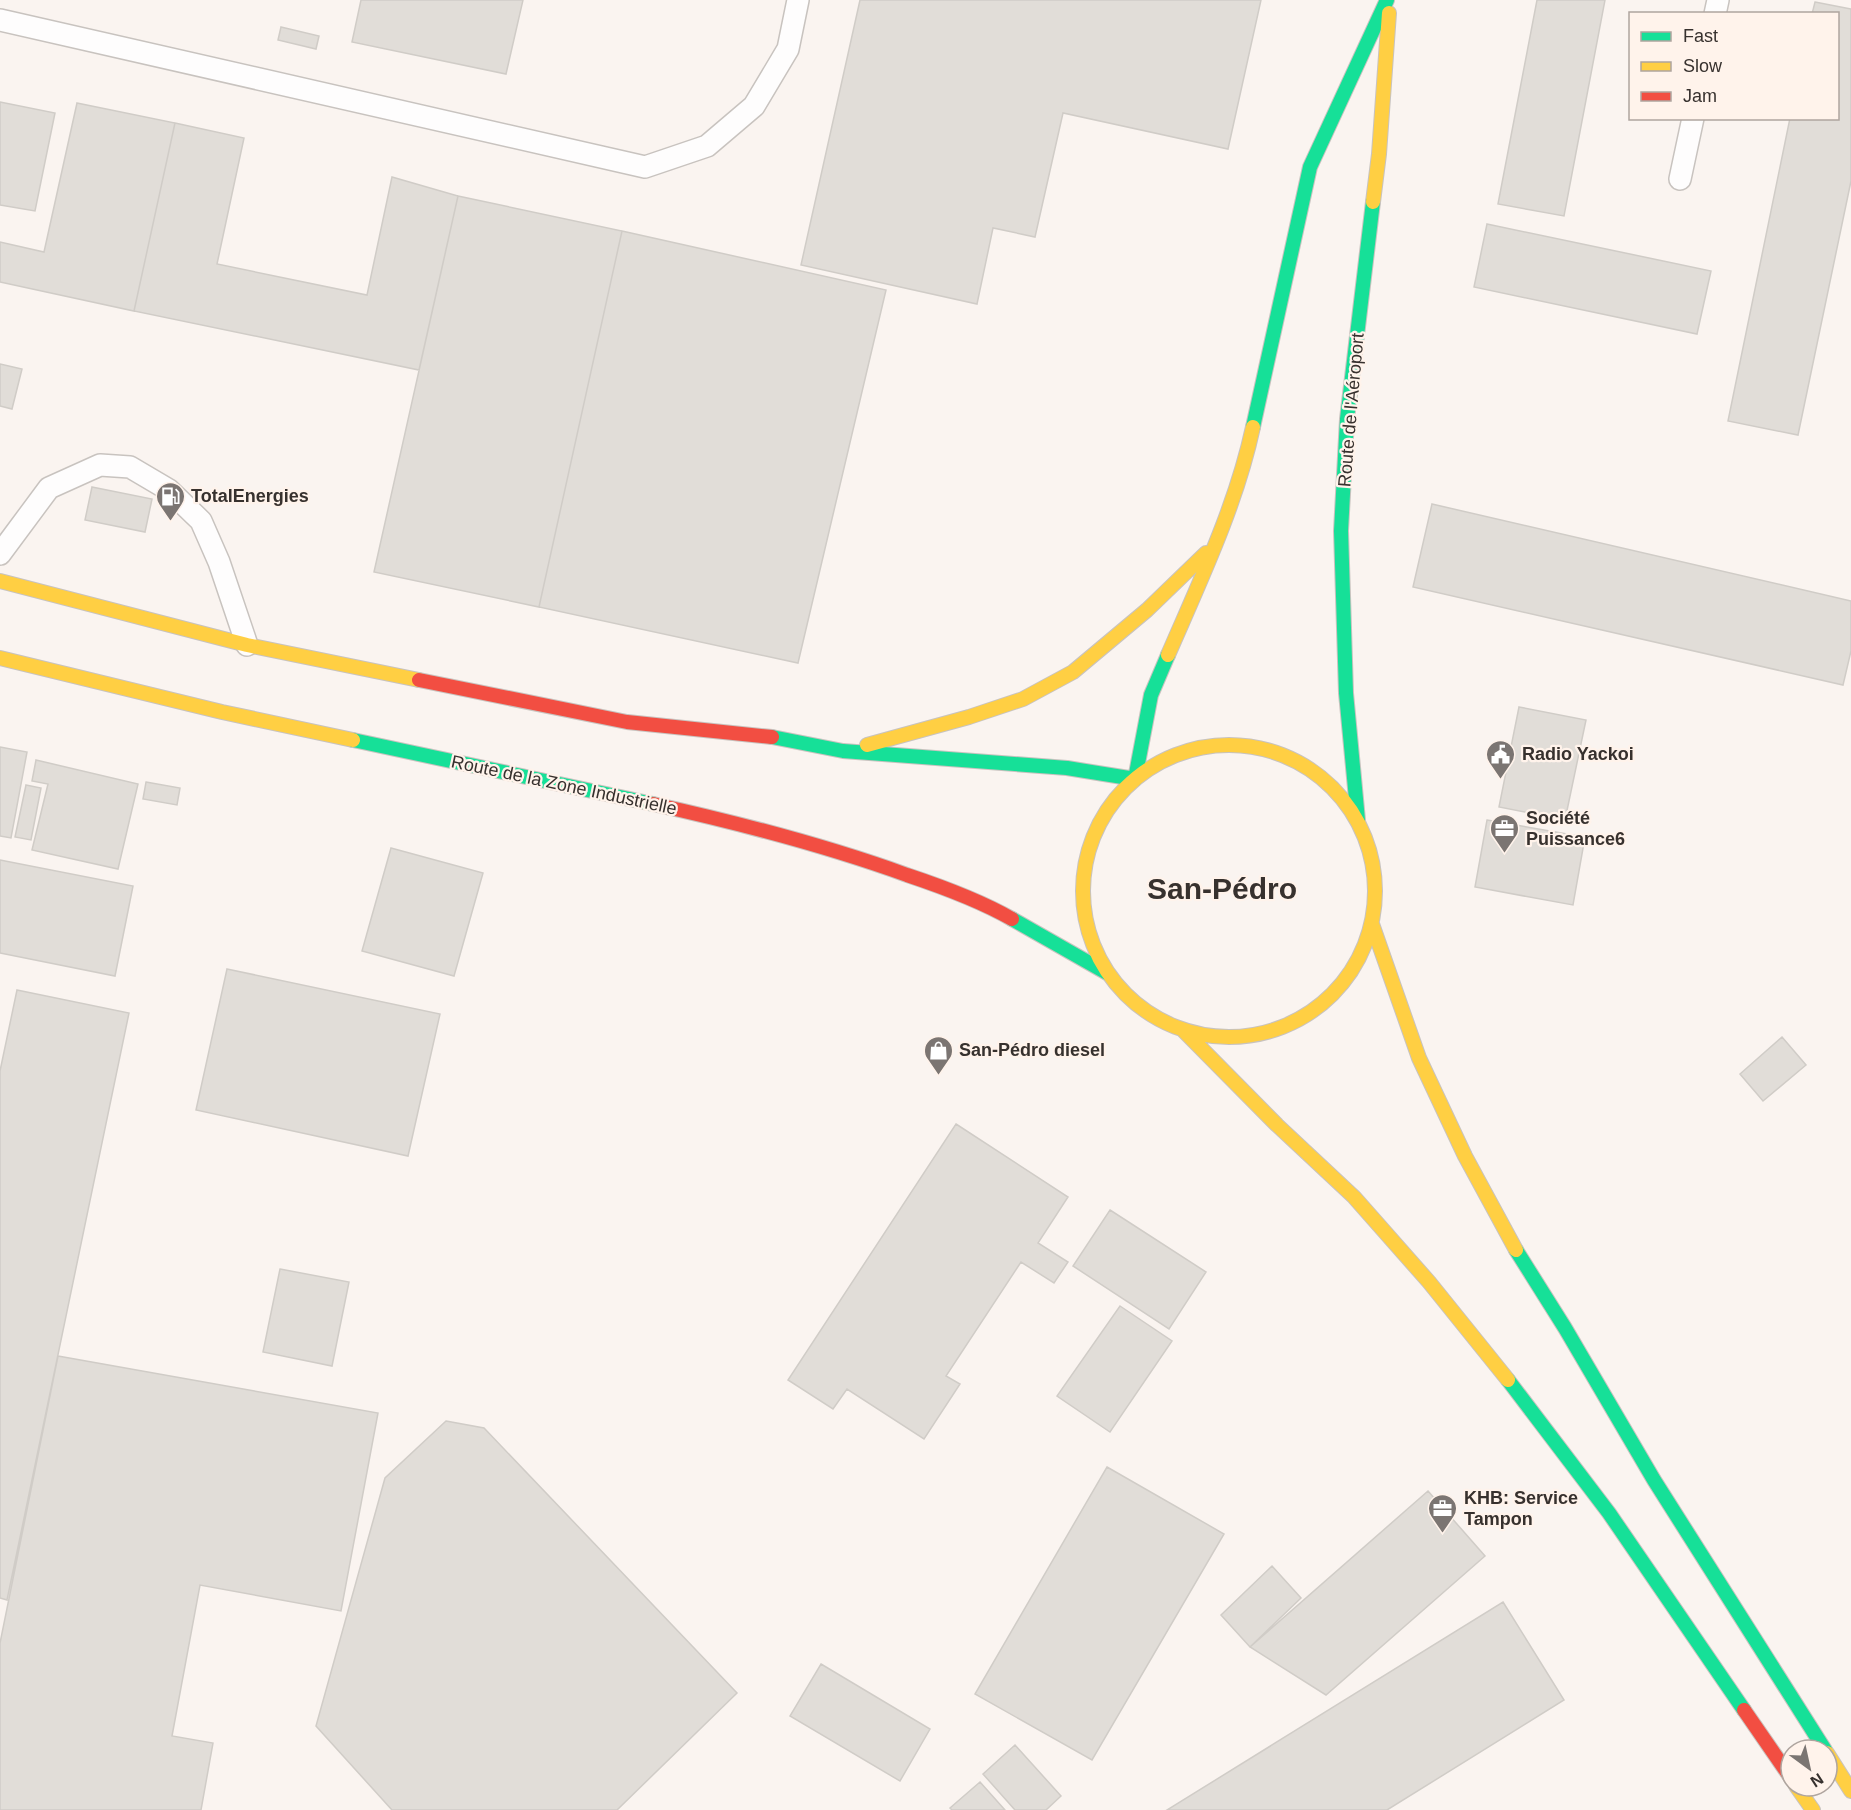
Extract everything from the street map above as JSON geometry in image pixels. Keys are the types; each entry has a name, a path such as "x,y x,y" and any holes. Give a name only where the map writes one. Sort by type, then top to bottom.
{"main road":[{"name":"Route de l'Aéroport","path":"1135,779 1151,695 1216,543 1248,452 1310,167 1388,0"},
{"name":"Route de l'Aéroport","path":"1358,822 1346,693 1341,531 1347,419 1379,154 1388,0"},
{"path":"843,751 969,717 1023,699 1072,672 1147,610 1216,543"},
{"path":"0,581 247,645 627,722 762,735 843,751 1067,768 1135,779"},
{"name":"Route de la Zone Industrielle","path":"0,658 222,712 763,829 886,867 950,890 1000,912 1107,973"},
{"path":"1243,745 1271,751 1298,761 1322,777 1343,798 1358,822 1369,846 1375,872 1376,898 1372,924 1363,950 1350,973 1333,994 1312,1011 1289,1024 1264,1033 1237,1038 1184,1031 1162,1022 1122,992 1107,973 1094,950 1086,925 1083,898 1083,871 1090,845 1101,821 1116,798 1135,779 1159,763 1186,751 1214,746 1243,745"},
{"path":"1372,924 1419,1058 1465,1156 1510,1240 1565,1328 1654,1480 1817,1738"},
{"path":"1184,1031 1276,1125 1354,1197 1429,1282 1511,1383 1609,1513 1779,1761"},
{"path":"1839,1772 1851,1791"}],"lane":[{"path":"0,20 645,167 707,146 754,106 788,49 798,0"},
{"path":"1680,179 1693,120"},
{"path":"0,554 49,488 100,465 130,467 169,489 201,521 219,562 247,645"}],"building":[{"path":"361,0 523,0 506,74 352,42"},
{"path":"860,0 1261,0 1228,149 1063,113 1035,237 993,228 977,304 801,265"},
{"path":"1537,0 1605,0 1564,216 1498,204"},
{"path":"1815,2 1851,9 1851,181 1798,435 1728,421 1790,120 1839,120 1839,12 1812,12"},
{"path":"281,27 319,36 316,49 278,40"},
{"path":"0,102 55,113 35,211 0,205"},
{"path":"77,103 175,123 134,311 0,282 0,242 44,252"},
{"path":"175,123 244,138 217,264 367,295 392,177 458,196 419,370 134,311"},
{"path":"458,196 622,231 539,607 374,572"},
{"path":"1487,224 1711,271 1697,334 1474,287"},
{"path":"622,231 886,290 798,663 539,607"},
{"path":"0,364 22,369 12,409 0,406"},
{"path":"92,487 152,499 145,532 85,520"},
{"path":"1432,504 1851,601 1851,651 1843,685 1413,587"},
{"path":"1519,707 1586,720 1565,820 1499,807"},
{"path":"0,747 27,752 11,838 0,836"},
{"path":"36,760 138,784 118,869 32,850 48,784 32,781"},
{"path":"146,782 180,788 177,805 143,799"},
{"path":"26,785 41,788 31,840 15,837"},
{"path":"1487,820 1585,837 1573,905 1475,887"},
{"path":"391,848 483,873 454,976 362,951"},
{"path":"0,860 133,886 115,976 0,953"},
{"path":"227,969 440,1014 408,1156 196,1110"},
{"path":"17,990 129,1013 7,1600 0,1598 0,1071"},
{"path":"1782,1037 1806,1065 1763,1101 1740,1074"},
{"path":"956,1124 1068,1197 1038,1243 1068,1262 1054,1283 1021,1262 946,1376 960,1384 924,1439 847,1389 833,1409 788,1380"},
{"path":"1110,1210 1206,1272 1169,1329 1073,1266"},
{"path":"280,1269 349,1282 332,1366 263,1352"},
{"path":"1120,1306 1172,1341 1110,1432 1057,1396"},
{"path":"58,1356 378,1413 341,1611 200,1585 172,1736 213,1743 201,1810 0,1810 0,1643"},
{"path":"446,1421 484,1428 737,1693 617,1810 392,1810 316,1726 385,1478"},
{"path":"1107,1467 1224,1534 1092,1760 975,1694"},
{"path":"1428,1491 1485,1556 1326,1695 1250,1647"},
{"path":"1272,1566 1301,1598 1250,1647 1221,1615"},
{"path":"1503,1602 1564,1700 1387,1810 1167,1810"},
{"path":"821,1664 930,1729 900,1781 790,1716"},
{"path":"1015,1745 1061,1796 1046,1810 1015,1810 983,1774"},
{"path":"980,1782 1005,1810 952,1810 950,1808"}],"traffic: fast":[{"path":"1253,427 1310,167 1387,0"},
{"path":"1358,820 1346,693 1341,531 1347,419 1373,202"},
{"path":"772,737 843,751 1067,768 1135,779 1151,695 1168,655"},
{"path":"353,740 653,804"},
{"path":"1012,919 1107,973"},
{"path":"1516,1250 1565,1328 1654,1480 1817,1738"},
{"path":"1508,1380 1609,1513 1744,1710"}],"traffic: slow":[{"path":"1373,202 1379,154 1389,13"},
{"path":"1168,655 1227,514 1253,427"},
{"path":"867,745 969,717 1023,699 1073,672 1147,610 1206,553"},
{"path":"0,581 247,645 419,680"},
{"path":"0,658 222,712 353,740"},
{"path":"1229,745 1271,751 1298,762 1322,778 1342,798 1358,822 1369,849 1375,891 1369,933 1358,960 1342,984 1322,1004 1298,1020 1271,1031 1229,1037 1187,1031 1160,1020 1136,1004 1116,984 1100,960 1089,933 1083,891 1089,849 1100,822 1116,798 1136,778 1160,762 1187,751 1229,745"},
{"path":"1372,924 1419,1058 1465,1156 1516,1250"},
{"path":"1184,1031 1277,1125 1354,1197 1429,1282 1508,1380"},
{"path":"1839,1772 1851,1791"},
{"path":"1804,1798 1813,1810"}],"traffic: jam":[{"path":"419,680 627,722 772,737"},
{"path":"653,804 813,844 876,864 947,889 1012,919"},
{"path":"1744,1710 1779,1761"}],"place":[{"name":"TotalEnergies","path":"170,522"},
{"name":"Radio Yackoi","path":"1501,780"},
{"name":"Société Puissance6","path":"1505,854"},
{"name":"San-Pédro diesel","path":"938,1076"},
{"name":"KHB: Service Tampon","path":"1443,1534"}],"district":[{"name":"San-Pédro","path":"1222,889"}]}
